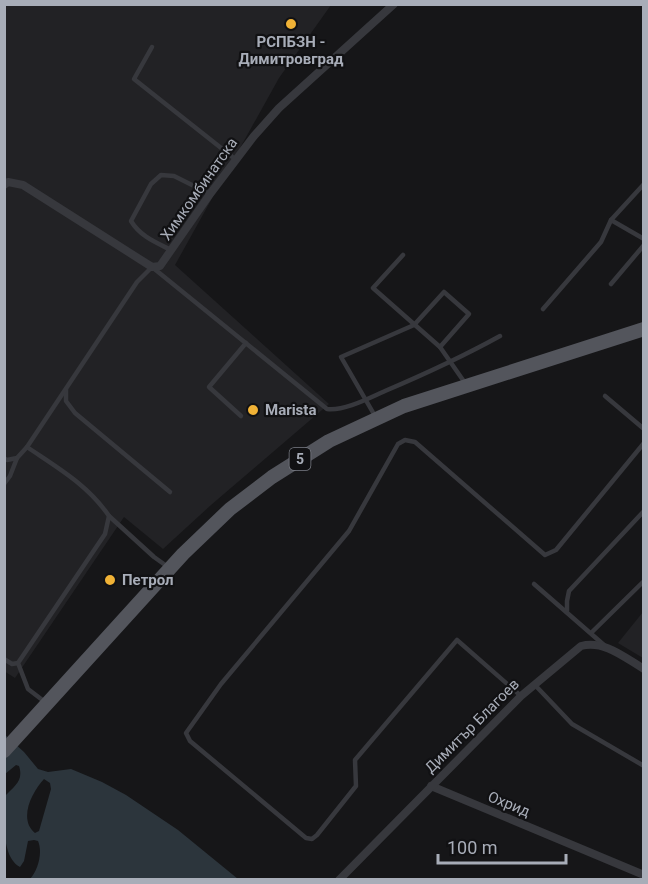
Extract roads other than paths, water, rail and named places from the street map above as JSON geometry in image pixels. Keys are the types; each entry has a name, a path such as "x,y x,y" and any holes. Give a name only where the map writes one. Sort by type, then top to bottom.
{"main road":[{"name":"5","path":"4,751 170,568 230,509 272,477 329,441 404,406 644,329"}],"street":[{"name":"Химкомбинатска","path":"152,267 160,266 172,251 235,159 279,108 394,4"},
{"path":"4,185 8,182 23,185 152,267"},
{"name":"Димитър Благоев","path":"339,879 520,696 581,646 590,644 607,647"},
{"path":"607,647 644,669"},
{"name":"Охрид","path":"431,786 644,875"}],"lane":[{"path":"152,47 134,79 235,159"},
{"path":"172,251 144,236 136,230 131,221 151,184 161,175 174,176 210,194"},
{"path":"543,309 601,242 611,220 644,184"},
{"path":"611,220 644,239"},
{"path":"611,284 644,246"},
{"path":"403,255 373,288 440,347 468,386"},
{"path":"4,484 17,458 27,447 137,282 152,267 327,409 365,399 451,363 500,336"},
{"path":"376,418 341,357 414,325 444,292 469,314 440,347"},
{"path":"241,416 209,387 246,343"},
{"path":"66,387 66,401 75,413 170,492"},
{"path":"605,396 644,429"},
{"path":"520,696 458,640 355,760 356,786 312,839 306,838 190,741 186,733 221,684 349,531 398,444 405,440 415,442 544,555 556,550 644,443"},
{"path":"27,447 83,484 110,516 154,557 170,568"},
{"path":"4,458 7,460 17,458"},
{"path":"567,611 569,591 644,511"},
{"path":"4,659 12,664 18,663 105,534 110,516"},
{"path":"591,633 644,581"},
{"path":"534,584 607,647"},
{"path":"18,663 28,689 47,704"},
{"path":"534,684 572,724 644,766"}],"place":[{"name":"РСПБЗН - Димитровград","path":"291,24"},
{"name":"Marista","path":"253,410"},
{"name":"Петрол","path":"110,580"}]}
